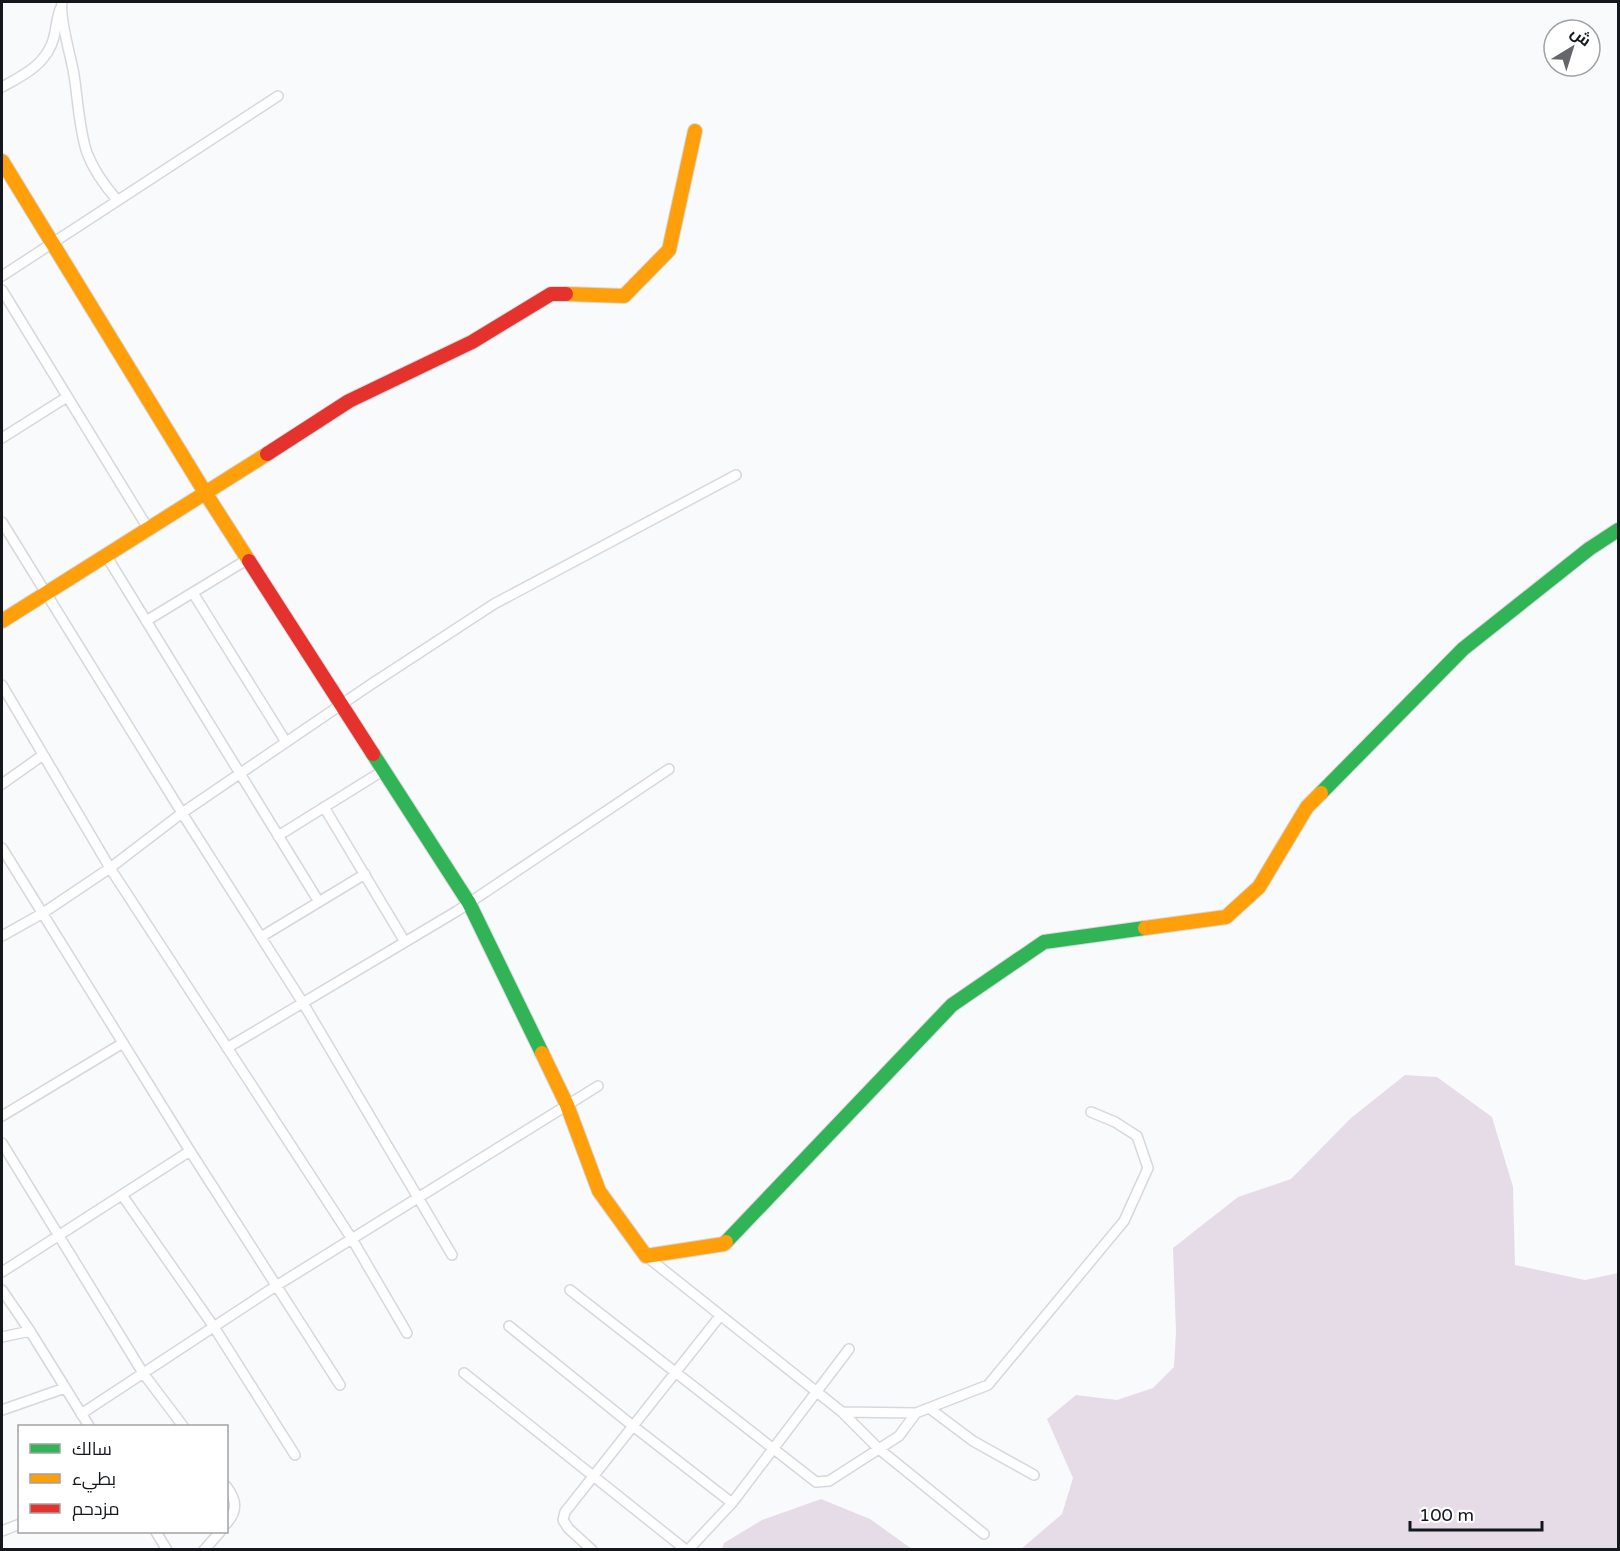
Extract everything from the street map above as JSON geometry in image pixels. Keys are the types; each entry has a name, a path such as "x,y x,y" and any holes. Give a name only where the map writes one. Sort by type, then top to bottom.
{"street":[{"path":"2,87 30,71 45,56 54,36 61,4"},
{"path":"61,4 86,150 99,177 117,200"},
{"path":"2,276 279,96"},
{"path":"2,621 207,494 349,401 472,342 551,294 624,296 669,250 695,131"},
{"path":"2,161 207,494 469,903 567,1105 599,1191 646,1257 842,1412 879,1449 984,1534"},
{"path":"2,290 149,530"},
{"path":"2,438 67,397"},
{"path":"2,936 43,913 110,868 182,813 240,773 494,604 736,475"},
{"path":"2,522 303,1003 452,1255"},
{"path":"646,1257 723,1244 952,1005 1044,942 1226,917 1259,887 1307,807 1462,649 1589,549 1618,530"},
{"path":"106,556 319,902"},
{"path":"146,621 248,559"},
{"path":"193,593 286,742"},
{"path":"2,685 110,868 352,1239 407,1333"},
{"path":"2,784 43,754"},
{"path":"278,836 384,770"},
{"path":"227,1048 469,903 669,770"},
{"path":"324,807 405,942"},
{"path":"2,848 190,1151 340,1385"},
{"path":"261,937 365,874"},
{"path":"2,1116 123,1043"},
{"path":"81,1414 276,1286 598,1086"},
{"path":"842,1412 916,1413 988,1385 1124,1221 1148,1168 1137,1136 1091,1112"},
{"path":"2,1143 143,1373 182,1425"},
{"path":"2,1272 190,1151"},
{"path":"122,1195 214,1327 295,1455"},
{"path":"2,1290 88,1425"},
{"path":"570,1290 816,1482 829,1480 898,1437 916,1413"},
{"path":"592,1550 568,1528 563,1520 565,1512 720,1316"},
{"path":"508,1326 732,1503"},
{"path":"2,1337 30,1331"},
{"path":"464,1373 687,1550 732,1503 849,1349"},
{"path":"2,1410 64,1388"},
{"path":"929,1408 973,1441 1034,1475"},
{"path":"228,1489 236,1508 228,1522"},
{"path":"2,1532 18,1525"},
{"path":"157,1533 167,1550"},
{"path":"204,1550 219,1533"}],"shaded area":[{"path":"1405,1075 1437,1077 1492,1117 1513,1187 1515,1265 1585,1280 1618,1273 1618,1549 1021,1549 1062,1514 1073,1478 1047,1419 1076,1395 1117,1400 1153,1388 1174,1367 1176,1332 1173,1248 1238,1197 1291,1179 1351,1118"},
{"path":"821,1499 870,1519 912,1549 722,1549 724,1543 762,1520"}],"traffic: fast":[{"path":"1321,793 1463,649 1589,549 1618,530"},
{"path":"373,754 469,903 542,1053"},
{"path":"726,1242 952,1005 1044,942 1145,928"}],"traffic: slow":[{"path":"566,294 624,296 669,250 695,131"},
{"path":"2,161 249,561"},
{"path":"2,621 267,454"},
{"path":"1145,928 1226,917 1259,887 1307,807 1321,793"},
{"path":"542,1053 567,1105 599,1191 646,1256 726,1242"}],"traffic: jam":[{"path":"267,454 349,401 472,342 551,294 566,294"},
{"path":"249,561 373,754"}]}
